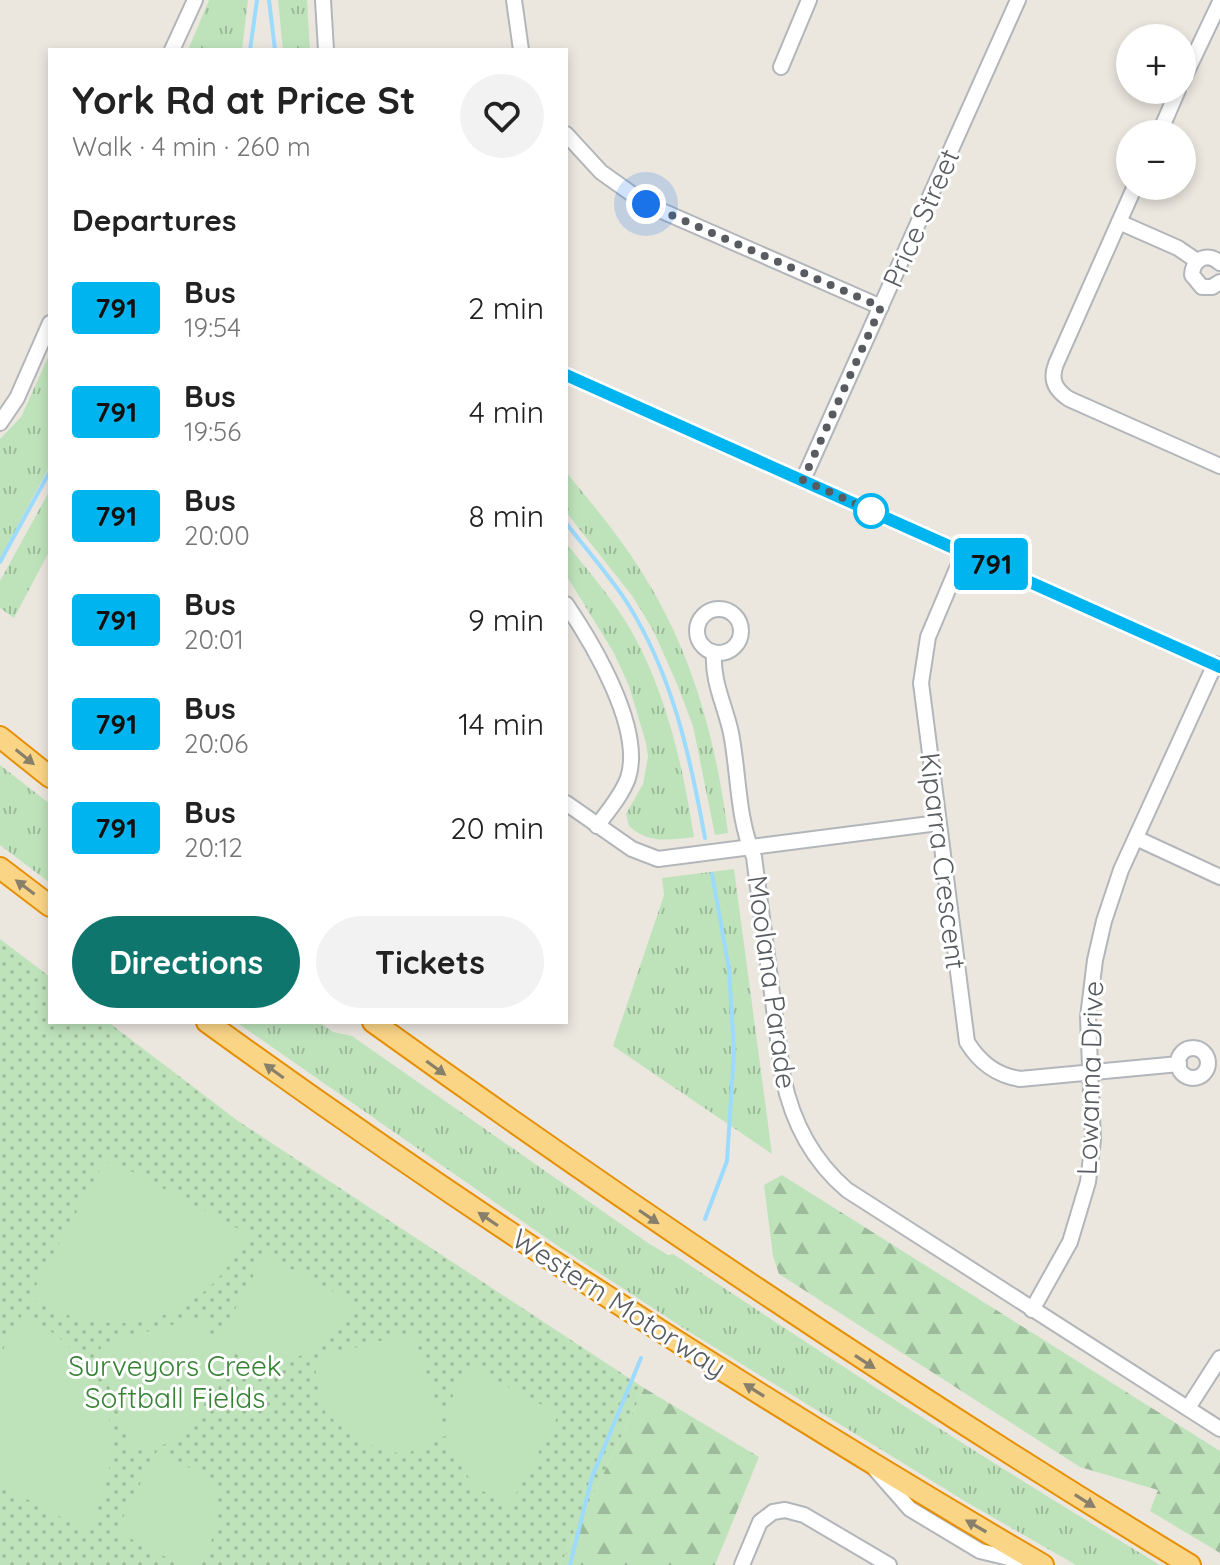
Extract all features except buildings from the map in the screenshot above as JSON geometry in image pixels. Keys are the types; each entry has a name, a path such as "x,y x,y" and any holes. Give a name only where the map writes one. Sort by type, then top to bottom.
{"highway":[{"path":"0,737 48,775"},
{"path":"0,868 48,904"},
{"name":"Western Motorway","path":"210,1024 580,1281 869,1462 1043,1565"},
{"path":"376,1024 554,1153 780,1306 1035,1471 1190,1565"}],"street":[{"path":"173,48 195,0"},
{"path":"323,0 326,48"},
{"path":"514,0 521,48"},
{"name":"Price Street","path":"803,480 1018,0"},
{"path":"781,67 810,1"},
{"path":"1196,53 1220,2"},
{"path":"568,136 601,172 646,204 881,307"},
{"path":"1129,200 1056,364 1054,382 1069,399 1220,466"},
{"path":"1119,222 1178,248 1197,261"},
{"path":"1220,263 1210,257 1197,261 1192,270 1197,284 1207,288 1220,282"},
{"path":"0,423 17,398 48,328"},
{"path":"568,376 1217,665"},
{"name":"Kiparra Crescent","path":"964,552 933,621 921,683 967,1042 986,1065 1012,1078 1030,1080 1179,1064"},
{"path":"568,607 611,685 630,747 631,763 625,785 597,826"},
{"name":"Moolana Parade","path":"714,653 714,677 731,732 746,839 754,857 787,1094 813,1152 847,1190 1220,1429"},
{"name":"Lowanna Drive","path":"1032,1310 1064,1256 1085,1198 1093,1140 1088,1017 1095,960 1115,887 1217,665"},
{"path":"568,804 632,849 658,859 938,823"},
{"path":"1136,838 1220,877"},
{"path":"1188,1408 1220,1358"},
{"path":"742,1565 760,1522 773,1512 785,1510 804,1515 889,1565"}],"green space":[{"path":"209,0 248,0 242,48 189,48"},
{"path":"278,0 307,0 310,48 283,48"},
{"path":"48,357 48,469 0,559 0,439 21,417"},
{"path":"568,474 634,561 676,635 709,731 728,833 715,835 693,726 654,632 633,597 568,515"},
{"path":"48,494 48,554 14,618 0,608 0,581"},
{"path":"568,545 601,586 632,632 655,681 685,784 694,837 652,838 629,826 626,814 643,784 648,757 629,686 614,653 568,578"},
{"path":"0,765 48,802 48,881 0,845"},
{"path":"734,869 772,1154 613,1046 664,895 662,878"},
{"name":"Surveyors Creek Softball Fields","path":"0,939 48,975 48,1024 111,1024 238,1121 644,1388 560,1565 0,1565"},
{"path":"239,1024 322,1024 333,1032 352,1036 648,1243 668,1255 673,1254 1037,1490 1160,1565 1076,1565 968,1503 691,1333 555,1244"},
{"path":"112,1161 248,1234 229,1265 207,1289 182,1307 154,1318 124,1323 93,1321 61,1313 29,1298 103,1164"},
{"path":"782,1175 1220,1451 1220,1553 1150,1511 1158,1490 1080,1467 779,1274 773,1256 764,1185"},
{"path":"265,1255 355,1303 340,1329 319,1349 278,1364 252,1362 216,1344"},
{"path":"23,1313 54,1333 78,1356 95,1380 106,1407 111,1435 109,1466 101,1498 87,1531 0,1485 0,1355"},
{"path":"204,1316 215,1350 216,1383 190,1429 166,1444 133,1452 98,1353 103,1344"},
{"path":"413,1332 447,1435 404,1455 357,1441 325,1412 313,1359"},
{"path":"469,1366 559,1414 510,1505 475,1487 450,1449 447,1407"},
{"path":"644,1388 759,1457 715,1565 560,1565"},
{"path":"157,1451 201,1476 215,1495 215,1526 201,1565 181,1565 116,1531"}],"waterway":[{"path":"250,48 257,0"},
{"path":"269,0 275,48"},
{"path":"0,562 48,475"},
{"path":"568,526 626,601 656,657 686,746 705,838"},
{"path":"705,1219 727,1161 734,1051 729,969 712,874"},
{"path":"570,1565 592,1477 641,1358"}],"bus line":[{"name":"791","path":"568,376 1220,667"}],"route":[{"path":"646,204 881,307 803,480 883,516 871,511"}]}
